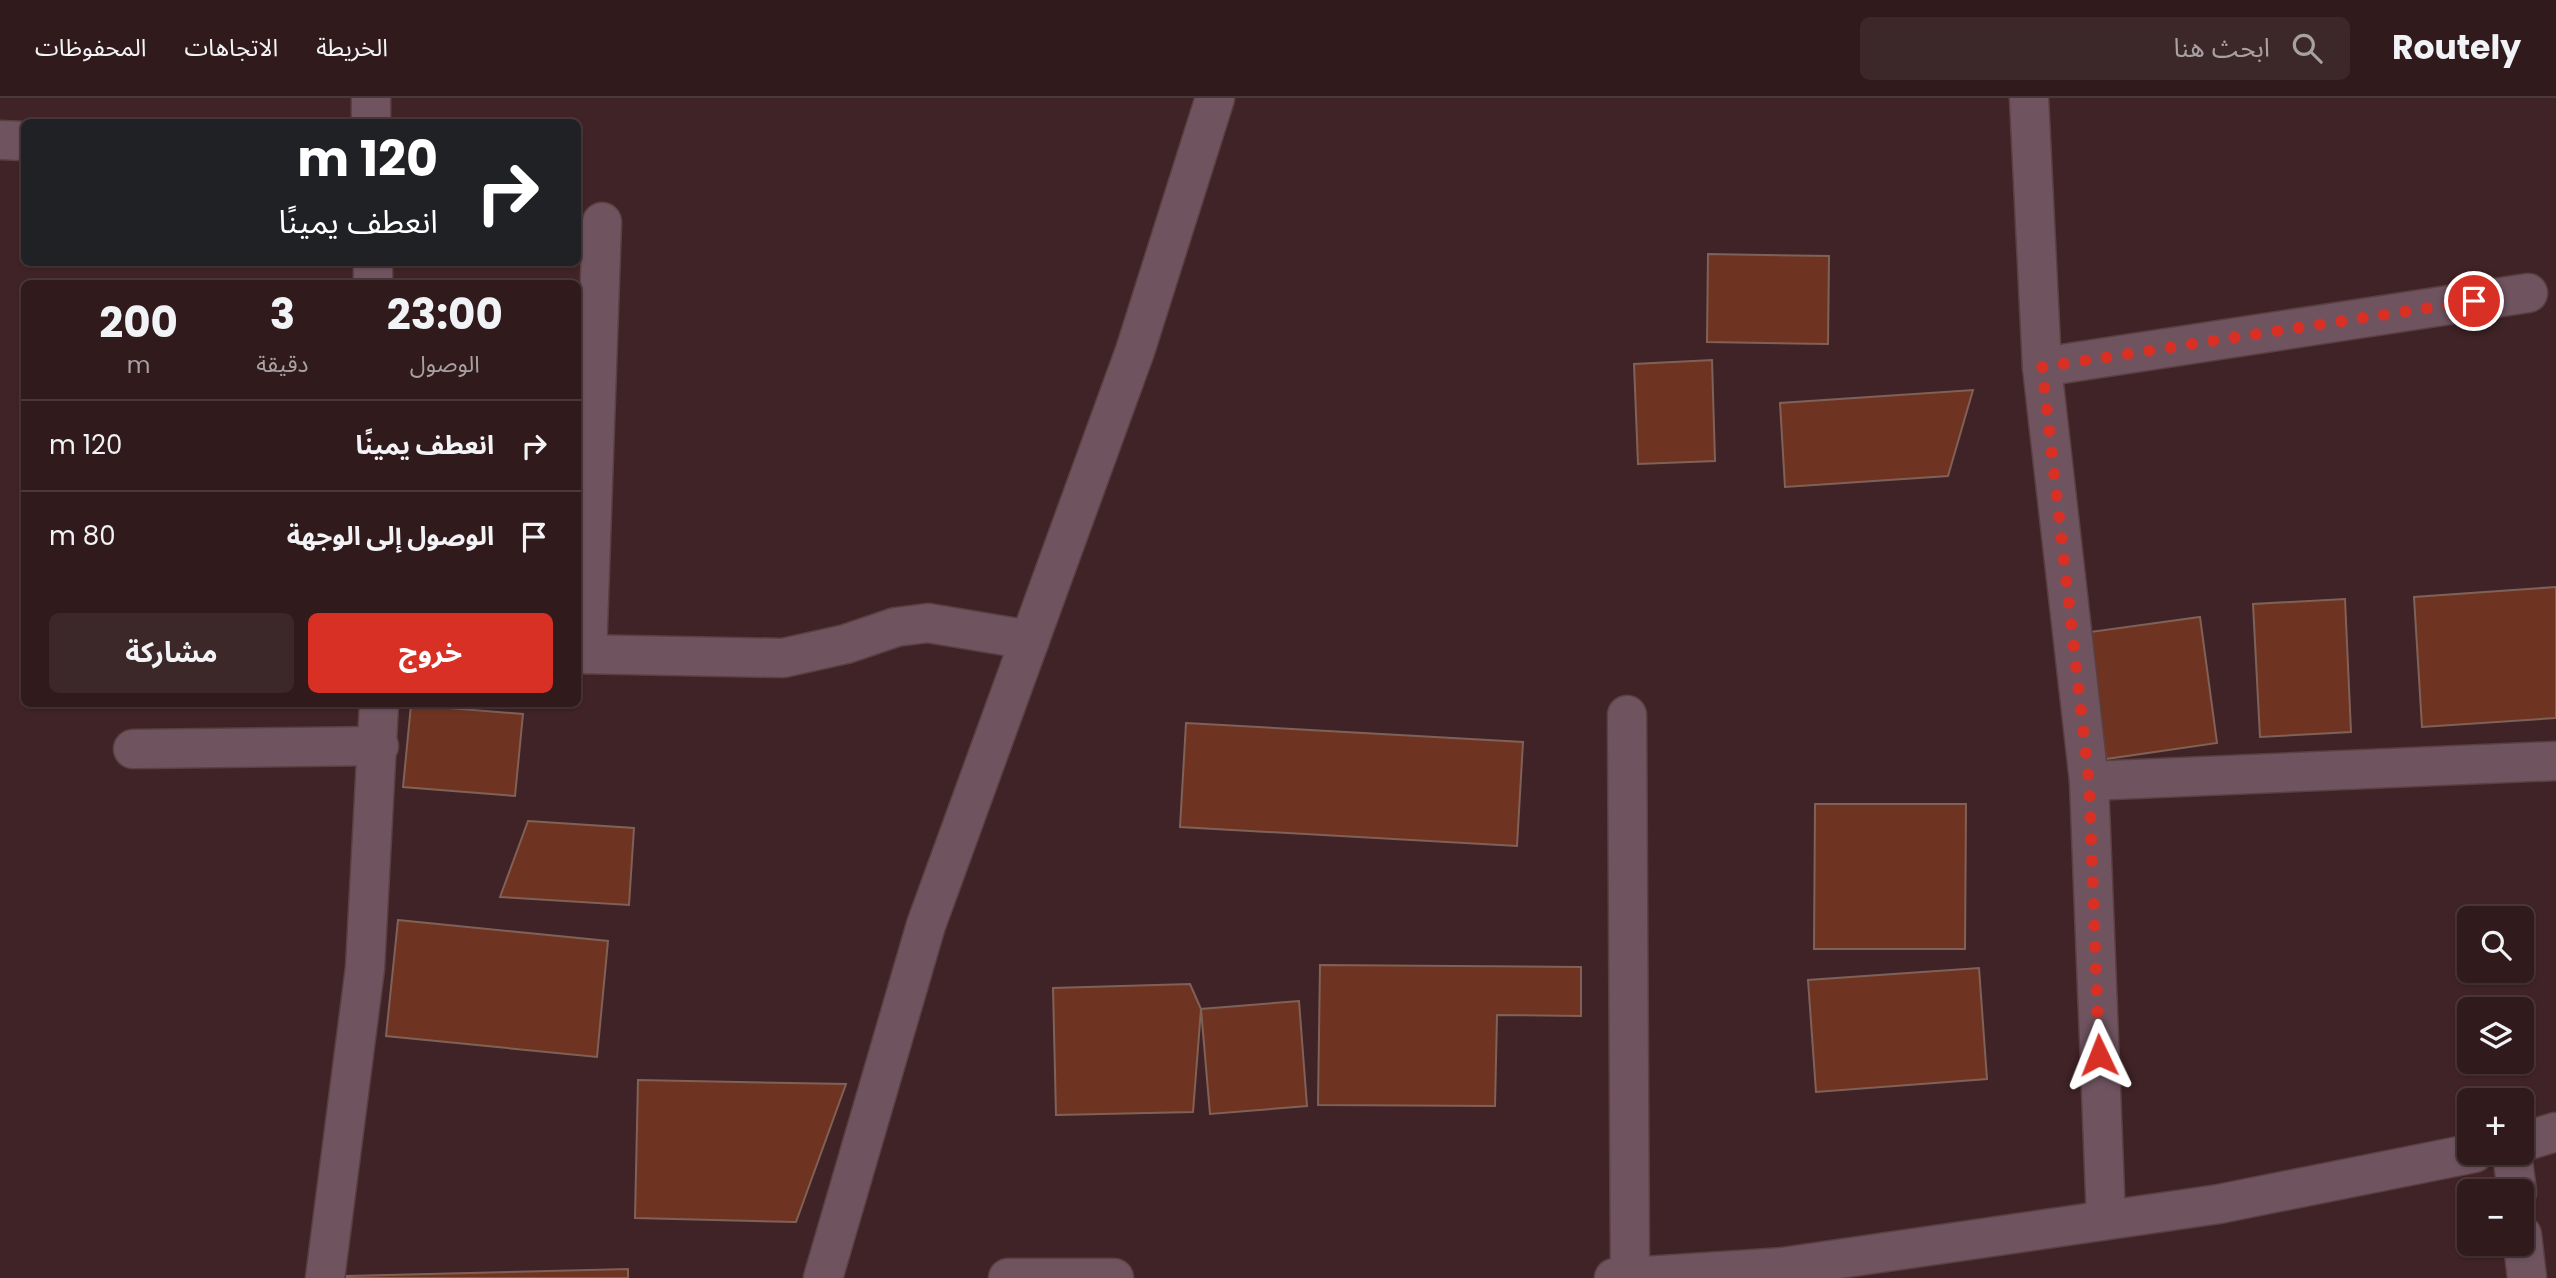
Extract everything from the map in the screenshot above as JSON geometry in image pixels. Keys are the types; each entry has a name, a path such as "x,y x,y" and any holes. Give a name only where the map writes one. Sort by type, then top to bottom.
{"street":[{"path":"371,98 371,119"},
{"path":"822,1278 926,925 1135,351 1214,98"},
{"path":"2029,98 2042,367 2089,781 2106,1219"},
{"path":"0,140 21,141"},
{"path":"602,222 582,654 783,658 846,645 896,627 928,623 1030,640"},
{"path":"2042,367 2528,293"},
{"path":"326,1278 365,968 379,707"},
{"path":"1627,715 1630,1277"},
{"path":"133,749 379,746"},
{"path":"2089,781 2556,761"},
{"path":"2534,1138 2556,1132"},
{"path":"1614,1278 1783,1267 2106,1219 2220,1205 2457,1156"},
{"path":"2524,1256 2527,1278"},
{"path":"1013,1278 1114,1278"}],"building":[{"path":"1708,254 1829,256 1828,344 1707,342"},
{"path":"1712,360 1715,461 1638,464 1634,364"},
{"path":"1973,390 1948,476 1785,487 1780,403"},
{"path":"2556,587 2556,718 2422,727 2414,597"},
{"path":"2345,599 2351,732 2260,737 2253,604"},
{"path":"2200,617 2217,743 2106,759 2090,632"},
{"path":"411,707 523,714 515,796 403,787"},
{"path":"1186,723 1523,742 1517,846 1180,827"},
{"path":"1815,804 1966,804 1965,949 1814,949"},
{"path":"528,821 634,828 629,905 500,897"},
{"path":"398,920 608,941 597,1057 386,1036"},
{"path":"1320,965 1581,967 1581,1016 1497,1015 1495,1106 1318,1105"},
{"path":"1979,968 1987,1079 1816,1092 1808,980"},
{"path":"1190,984 1201,1009 1193,1112 1056,1115 1053,988"},
{"path":"1299,1001 1307,1106 1210,1114 1201,1009"},
{"path":"638,1080 846,1084 796,1222 635,1218"},
{"path":"628,1269 628,1278 347,1278 347,1276"}],"route":[{"path":"2099,1055 2089,781 2042,367 2474,301"}]}
